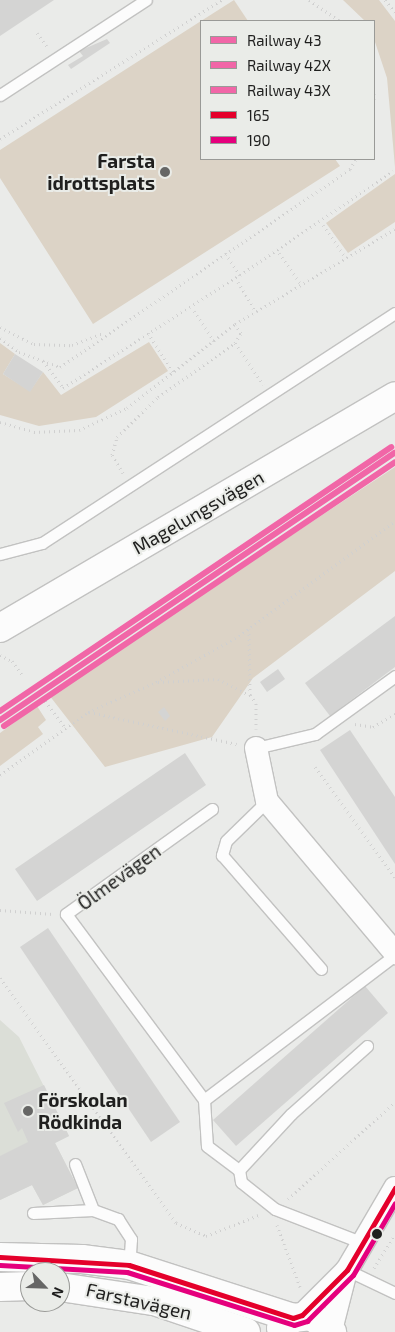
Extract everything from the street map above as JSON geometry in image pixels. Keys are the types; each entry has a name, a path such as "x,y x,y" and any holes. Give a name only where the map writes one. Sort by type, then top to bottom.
{"street":[{"name":"Magelungsvägen","path":"0,628 395,396"},
{"path":"256,748 267,802 395,954"},
{"path":"294,1315 347,1270 395,1188"},
{"name":"Farstavägen","path":"0,1258 82,1259 129,1265 294,1315 320,1319 331,1331"},
{"path":"331,1331 347,1270"},
{"path":"0,1287 20,1286"},
{"name":"Farstavägen","path":"70,1288 154,1301 246,1332"}],"lane":[{"path":"0,95 146,0"},
{"path":"0,554 42,543 395,313"},
{"path":"256,748 315,734 395,676"},
{"path":"267,802 226,841 222,855 321,970"},
{"name":"Ölmevägen","path":"204,1100 66,914 212,809"},
{"path":"364,1243 273,1210 241,1182 238,1170 207,1146 204,1100 395,954"},
{"path":"238,1170 291,1114 367,1046"},
{"path":"75,1164 93,1210"},
{"path":"33,1213 93,1210 118,1219 131,1239 129,1265"},
{"path":"347,1270 395,1293"}],"path":[{"path":"0,139 222,0"},
{"path":"309,0 339,20"},
{"path":"385,0 395,12"},
{"path":"38,33 47,48"},
{"path":"0,338 42,361 60,367 110,331 350,169 355,160"},
{"path":"42,361 63,388 240,274 393,171"},
{"path":"323,225 346,258"},
{"path":"0,422 34,432 79,430 127,408 235,324 395,229"},
{"path":"225,253 240,274"},
{"path":"280,254 301,285"},
{"path":"238,282 256,312"},
{"path":"194,311 214,341"},
{"path":"131,485 112,455 117,437 158,397 235,343 242,332 235,324"},
{"path":"0,328 43,344 72,345 110,331"},
{"path":"148,333 173,372"},
{"path":"235,343 254,371"},
{"path":"0,775 88,712 156,682 249,629 395,521"},
{"path":"249,629 250,695"},
{"path":"0,655 12,661 23,676"},
{"path":"88,712 256,748 256,703 250,695 218,679 156,682"},
{"path":"45,701 66,728"},
{"path":"335,719 373,727 395,714"},
{"path":"315,767 395,878"},
{"path":"0,910 66,914"},
{"path":"0,978 176,1223 206,1236 273,1210 315,1179 395,1102"},
{"path":"273,1210 294,1315"}],"shaded area":[{"path":"234,0 247,20 203,20"},
{"path":"343,0 379,0 395,21 395,167 387,78 375,42 375,20 364,20"},
{"name":"Farsta idrottsplats","path":"200,22 200,160 336,160 340,166 93,324 0,178 0,150"},
{"path":"395,174 395,222 348,253 326,223"},
{"path":"149,342 168,371 96,417 39,426 0,415 0,343 15,354 3,374 30,391 43,372 61,395"},
{"path":"395,467 395,571 253,678 212,737 105,767 49,695"},
{"path":"37,706 46,720 38,727 43,734 0,766 0,733"},
{"name":"Förskolan Rödkinda","path":"0,1020 19,1037 69,1136 55,1143 78,1188 43,1205 32,1185 0,1200"}],"building":[{"path":"0,0 54,0 0,36"},
{"path":"107,39 110,43 71,69 68,65 83,56 79,51"},
{"path":"15,354 43,372 30,392 3,374"},
{"path":"395,616 395,667 330,716 305,683"},
{"path":"278,669 285,679 267,692 260,682"},
{"path":"164,707 170,716 165,721 158,712"},
{"path":"350,730 395,797 395,864 320,750"},
{"path":"185,753 206,785 37,901 15,869"},
{"path":"48,928 180,1122 151,1142 20,947"},
{"path":"365,986 388,1013 236,1146 213,1120"},
{"name":"Förskolan Rödkinda","path":"44,1085 69,1136 55,1143 78,1188 43,1205 32,1185 0,1200 0,1156 28,1142 22,1128 18,1132 4,1103"}],"rail line":[{"name":"43X","path":"0,711 391,447"},
{"name":"43","path":"0,720 395,453"},
{"name":"42X","path":"4,726 395,462"}],"transit line":[{"name":"165","path":"0,1257 129,1265 293,1318 302,1315 347,1270 395,1188"},
{"name":"190","path":"0,1265 127,1272 294,1325 307,1321 353,1275 395,1203"}],"place":[{"name":"Farsta idrottsplats","path":"165,172"},
{"name":"Förskolan Rödkinda","path":"28,1111"}]}
